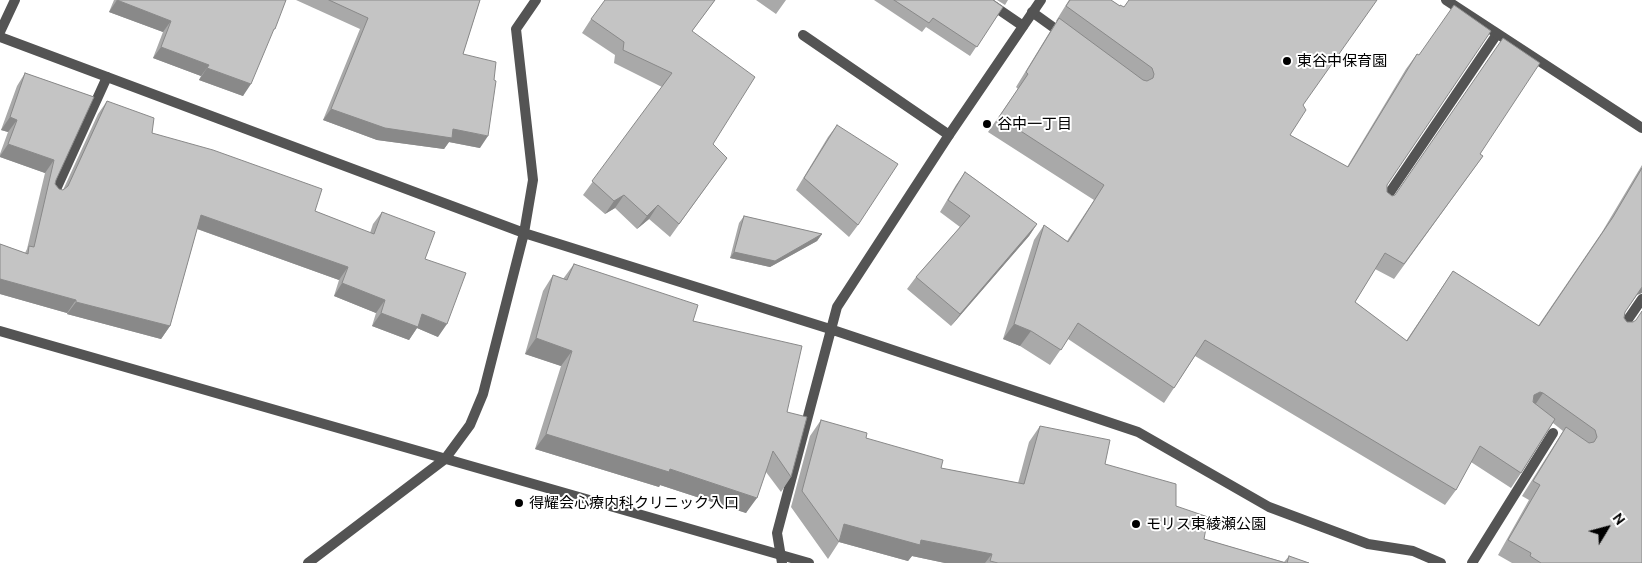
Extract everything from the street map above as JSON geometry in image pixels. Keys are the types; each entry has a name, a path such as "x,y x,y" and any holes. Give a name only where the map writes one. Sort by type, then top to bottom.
{"street":[{"path":"0,32 15,0"},
{"path":"308,563 445,459 470,425 483,394 524,233 533,180 516,29 536,0"},
{"path":"985,0 1023,26"},
{"path":"781,559 777,534 837,307 949,135 1041,0"},
{"path":"1446,0 1642,128"},
{"path":"1032,12 1073,42"},
{"path":"1382,204 1497,34"},
{"path":"803,35 949,135"},
{"path":"0,37 524,233 830,329 1138,432 1269,507 1368,544 1413,551 1441,563"},
{"path":"53,196 107,77"},
{"path":"1620,331 1642,299"},
{"path":"0,331 445,459 781,559 809,563"},
{"path":"1472,563 1554,433"}],"building":[{"path":"117,0 286,0 251,84 207,68 209,65 161,47 171,21"},
{"path":"329,0 480,0 463,54 496,62 494,80 496,81 488,136 453,129 452,138 385,128 331,109 368,18"},
{"path":"605,0 715,0 692,31 755,77 713,144 727,158 679,224 658,205 647,216 624,195 614,201 592,181 672,73 623,50 624,42 591,19"},
{"path":"894,0 993,0 1003,7 977,47 933,18 929,23"},
{"path":"1070,0 1111,0 1124,7 1129,0 1377,0 1303,105 1306,110 1290,135 1348,167 1417,54 1419,55 1454,5 1491,31 1387,185 1387,192 1392,196 1395,195 1503,38 1540,63 1480,154 1483,156 1404,264 1385,253 1355,302 1407,341 1453,271 1539,326 1613,217 1642,168 1642,287 1625,312 1624,318 1627,322 1633,322 1642,311 1642,563 1541,563 1530,556 1531,553 1508,540 1540,485 1533,481 1566,427 1589,443 1594,442 1597,437 1595,430 1543,393 1540,392 1534,395 1533,402 1555,419 1521,473 1480,446 1456,490 1205,340 1174,388 1078,323 1061,350 1031,331 1014,324 1044,225 1068,242 1104,185 999,117 1028,74 1026,72 1059,18 1143,80 1147,81 1153,78 1154,74 1152,68 1066,6"},
{"path":"25,73 94,97 56,180 55,184 59,189 63,190 68,186 107,101 154,118 152,133 213,150 322,189 315,211 374,234 382,212 435,232 425,259 466,273 447,324 422,314 418,327 381,313 385,300 342,283 348,267 201,215 170,326 76,302 76,300 0,279 0,244 28,254 29,246 34,247 54,160 8,144 17,120 10,117"},
{"path":"837,125 898,164 858,225 804,178"},
{"path":"965,172 1037,224 960,314 916,277 970,216 948,200"},
{"path":"744,216 822,234 775,261 734,252"},
{"path":"574,264 698,305 693,321 802,346 787,412 807,417 791,477 773,451 757,498 670,469 669,472 546,434 572,351 536,338 553,275 567,280"},
{"path":"821,420 867,433 866,438 943,460 941,468 1024,484 1040,426 1110,440 1105,464 1176,484 1176,506 1208,517 1204,539 1286,563 998,563 990,561 992,554 921,540 920,545 844,524 839,542 802,491"},
{"path":"1289,556 1309,563 1287,563"}],"place":[{"name":"東谷中保育園","path":"1287,61"},
{"name":"谷中一丁目","path":"987,124"},
{"name":"得耀会心療内科クリニック入口","path":"519,503"},
{"name":"モリス東綾瀬公園","path":"1136,524"}]}
